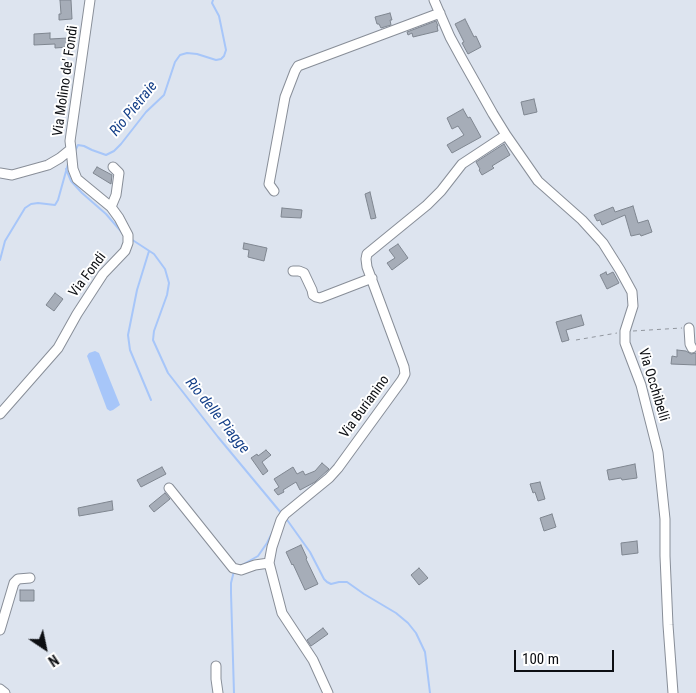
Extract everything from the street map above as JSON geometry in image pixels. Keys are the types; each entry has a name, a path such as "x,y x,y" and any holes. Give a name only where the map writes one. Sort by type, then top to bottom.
{"street":[{"name":"Via Molino de' Fondi","path":"0,172 12,175 48,165 71,149 70,141 90,0"},
{"name":"Via Occhibelli","path":"434,0 462,59 506,135 538,181 582,220 603,243 632,292 633,306 626,331 625,343 640,385 658,452 665,520 667,605 673,693"},
{"path":"274,191 269,184 285,97 298,66 440,13"},
{"name":"Via Burianino","path":"328,693 313,660 282,613 269,563 272,547 281,520 285,514 329,478 338,468 405,374 367,267 367,254 427,205 441,191 462,164 506,135"},
{"name":"Via Fondi","path":"0,414 58,348 103,274 125,251 128,243 128,235 119,218 110,207 77,179 73,169 71,149"},
{"path":"110,207 116,195 119,173 113,167"},
{"path":"293,271 304,273 313,295 320,298 372,278"},
{"path":"689,328 692,348"},
{"path":"169,488 233,568 241,570 269,563"},
{"path":"0,630 14,583 18,579 30,578"},
{"path":"216,666 218,693"},
{"path":"0,690 5,693"}],"path":[{"path":"576,340 626,331 689,328"}],"water":[{"path":"95,351 99,353 120,405 110,411 107,409 87,356"}],"building":[{"path":"60,0 71,0 72,19 59,20 59,14 61,14"},
{"path":"390,13 391,25 381,28 377,24 375,17"},
{"path":"465,19 481,47 468,54 455,24"},
{"path":"436,21 438,31 413,37 412,33 408,35 407,32"},
{"path":"50,33 50,39 68,38 68,47 55,48 55,44 34,45 34,34"},
{"path":"534,99 537,112 524,115 521,102"},
{"path":"463,109 468,118 470,117 481,137 452,153 447,145 464,135 458,126 452,129 447,118"},
{"path":"504,144 510,155 492,166 494,168 482,175 476,162"},
{"path":"97,167 112,175 111,184 93,173"},
{"path":"370,192 376,218 371,219 365,194"},
{"path":"633,206 638,223 648,220 652,232 641,236 640,234 631,236 625,215 602,225 600,220 597,221 594,215 613,207 615,212"},
{"path":"282,208 302,210 301,218 281,217"},
{"path":"244,243 267,248 264,261 248,257 249,250 243,249"},
{"path":"398,244 408,258 392,270 387,263 395,258 389,250"},
{"path":"606,272 607,275 613,272 619,283 607,289 600,275"},
{"path":"55,293 63,299 54,311 46,305"},
{"path":"581,315 584,325 566,330 569,340 562,342 556,322"},
{"path":"677,350 686,351 691,354 696,353 696,365 671,364 672,356 677,357"},
{"path":"266,450 271,455 262,462 268,471 263,475 251,458 257,454 258,456"},
{"path":"322,463 329,469 315,482 300,490 296,482 278,495 274,490 279,487 274,479 293,467 297,474 303,471 305,475 315,471"},
{"path":"635,464 637,478 609,480 607,470"},
{"path":"162,467 166,474 141,487 137,480"},
{"path":"540,482 545,499 538,501 530,484"},
{"path":"165,493 170,499 154,512 149,506"},
{"path":"112,501 113,510 79,516 78,508"},
{"path":"552,514 556,527 544,531 540,518"},
{"path":"637,541 638,553 622,555 621,543"},
{"path":"301,545 318,584 305,590 286,552"},
{"path":"419,568 428,578 419,585 411,575"},
{"path":"20,590 34,590 34,601 20,601"},
{"path":"323,628 328,634 311,646 307,640"}],"waterway":[{"name":"Rio Pietraie","path":"75,151 78,145 106,155 114,151 146,112 164,95 175,62 180,55 187,53 197,54 216,60 224,56 226,50 219,16 212,3 213,0"},
{"name":"Rio Pietraie","path":"0,260 5,241 25,208 31,204 38,203 55,205 68,164"},
{"name":"Rio delle Piagge","path":"66,169 71,181 106,214 125,236"},
{"name":"Rio delle Piagge","path":"131,239 154,254 165,269 169,283 153,340 168,373 282,514"},
{"path":"149,251 137,290 128,335 130,350 151,400"},
{"path":"285,517 310,552 327,582 331,584 347,582 396,613 408,623 416,633 425,652 430,693"},
{"name":"Rio delle Piagge","path":"242,565 258,556 273,531"},
{"name":"Rio delle Piagge","path":"234,571 231,583 234,693"}]}
